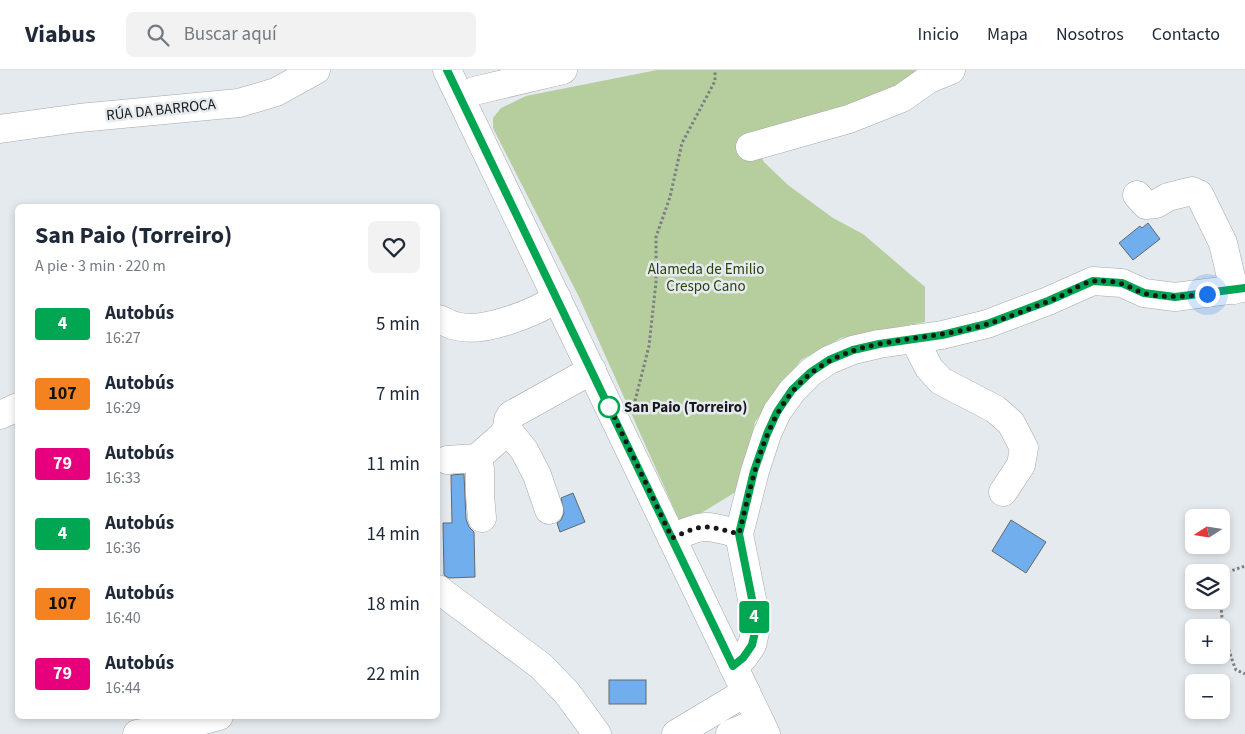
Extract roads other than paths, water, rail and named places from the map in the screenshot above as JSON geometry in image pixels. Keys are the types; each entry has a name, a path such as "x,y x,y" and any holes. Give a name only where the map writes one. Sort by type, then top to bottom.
{"street":[{"name":"RÚA DA BARROCA","path":"0,129 79,118 240,103 276,92 316,70"},
{"path":"447,70 764,729 730,734"},
{"path":"461,98 474,91 564,70"},
{"path":"750,147 858,116 902,98 937,73"},
{"path":"733,666 743,658 752,645 755,632 752,599 739,534 754,471 777,412 792,390 811,372 829,360 853,350 942,335 987,324 1048,301 1093,281 1122,283 1144,293 1175,297 1239,289 1223,243 1199,194 1192,191 1168,198 1156,204 1146,205 1137,195"},
{"path":"440,320 456,327 484,327 526,315 557,298"},
{"path":"914,339 930,368 941,381 995,409 1011,423 1024,448 1021,465 1003,492"},
{"path":"447,460 477,458 502,436 507,429 508,420 511,415 592,370"},
{"path":"0,415 15,408"},
{"path":"507,429 524,450 537,475 549,510"},
{"path":"477,458 480,469 482,518"},
{"path":"672,538 700,526 709,526 739,534"},
{"path":"440,590 541,666 567,693 597,734"},
{"path":"676,734 746,692"},
{"path":"137,734 208,719"}],"place":[{"name":"San Paio (Torreiro)","path":"609,407"}],"park label":[{"name":"Alameda de Emilio Crespo Cano","path":"706,278"}]}
